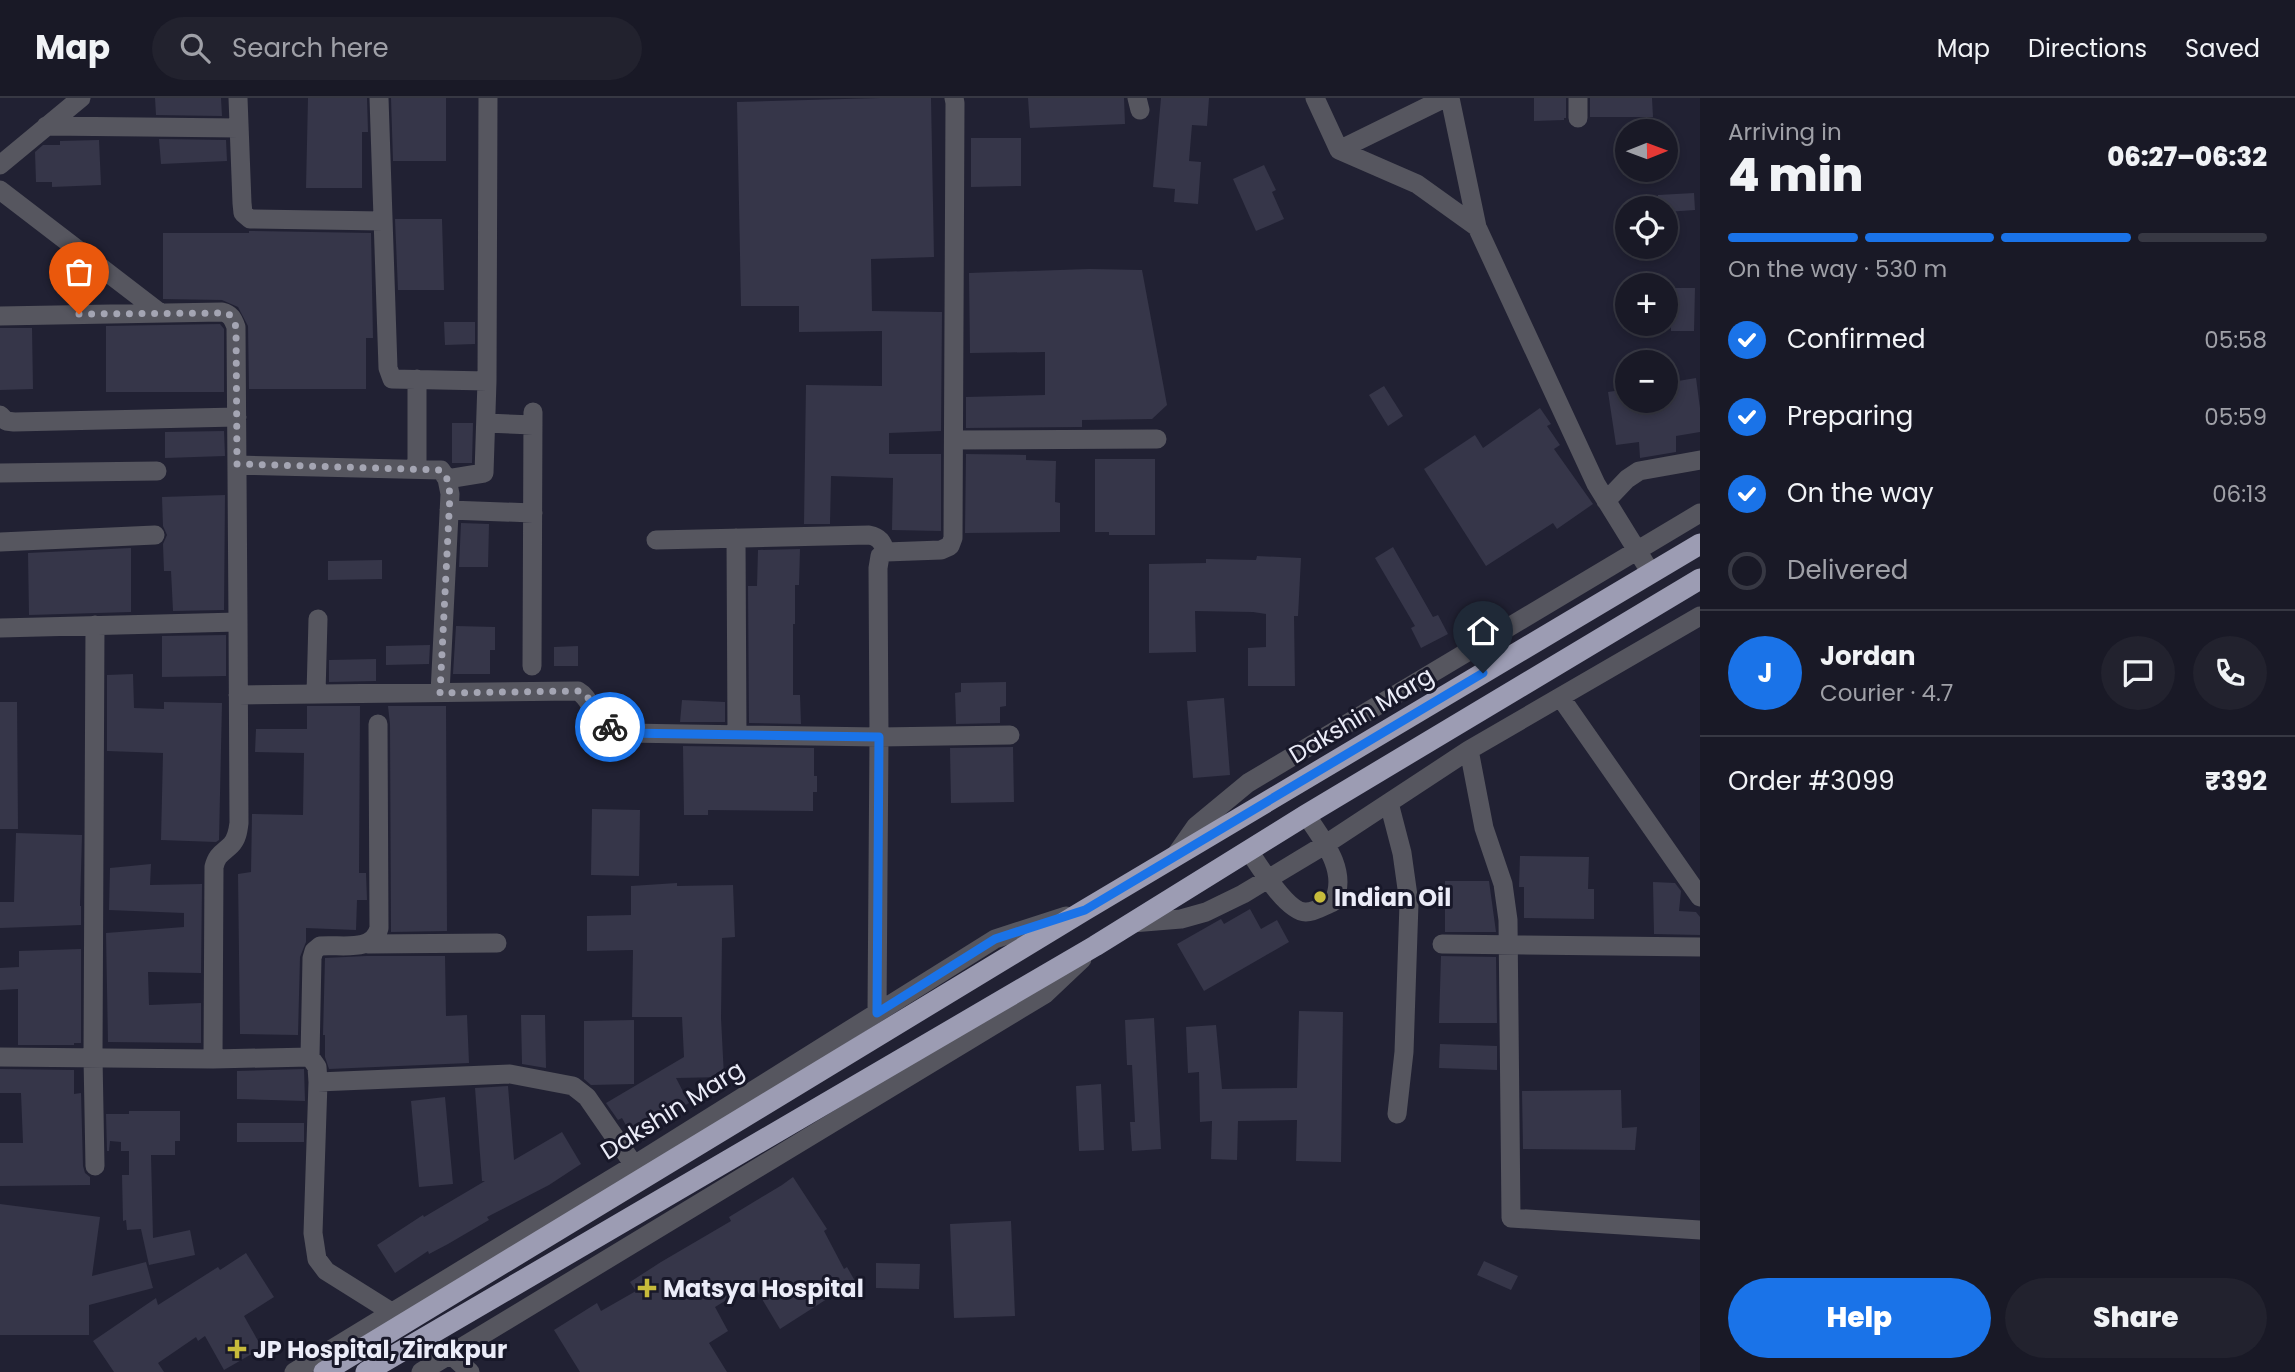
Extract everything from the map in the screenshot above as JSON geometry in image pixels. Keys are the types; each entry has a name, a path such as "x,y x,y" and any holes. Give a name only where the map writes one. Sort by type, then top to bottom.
{"highway":[{"name":"Dakshin Marg","path":"324,1372 1085,910 1700,544"},
{"path":"366,1372 1095,946 1306,815 1700,579"}],"street":[{"path":"0,165 81,98"},
{"path":"238,98 242,203 243,213 250,219 383,221"},
{"path":"379,98 388,368 392,379 487,381"},
{"path":"447,479 484,473 488,98"},
{"path":"877,1013 878,568 880,556 886,552 941,550 950,546 953,537 954,98"},
{"path":"1315,98 1339,150 1417,184 1477,227"},
{"path":"1339,150 1447,98 1477,227 1590,472 1651,573"},
{"path":"46,127 239,128"},
{"path":"0,190 159,312"},
{"path":"0,316 222,312 228,313 236,327 239,823 232,844 220,852 214,867 213,1059"},
{"path":"417,379 417,468"},
{"path":"0,415 6,421 14,422 237,417"},
{"path":"485,424 533,419 532,666"},
{"path":"954,440 1157,439"},
{"path":"1606,501 1627,479 1639,471 1700,460"},
{"path":"237,464 440,470 447,479 450,494 440,693"},
{"path":"0,474 157,471"},
{"path":"449,510 533,513"},
{"path":"1174,857 1196,826 1248,783 1700,513"},
{"path":"0,542 155,535"},
{"path":"656,540 869,535 882,541 886,552"},
{"path":"736,538 737,734"},
{"path":"1132,923 1181,919 1206,912 1268,879 1469,750 1700,616"},
{"path":"316,694 318,619"},
{"path":"0,628 238,622"},
{"path":"95,625 95,1166"},
{"path":"237,695 578,691 587,696 597,715 610,727 627,733 879,737 1010,735"},
{"path":"1561,698 1700,897"},
{"path":"368,944 377,937 379,915 378,724"},
{"path":"1469,750 1484,828 1503,884 1507,920 1511,1218 1700,1230"},
{"path":"1389,803 1402,853 1409,903 1404,1052 1397,1114"},
{"path":"1249,851 1268,879 1294,909 1306,912 1333,902 1339,890 1338,875 1326,844 1306,815"},
{"name":"Dakshin Marg","path":"294,1372 634,1165 995,939 1085,910"},
{"path":"393,1313 326,1271 317,1259 313,1233 318,1082 317,1067 310,1057 312,958 314,951 320,946 497,943"},
{"path":"1442,944 1700,947"},
{"path":"421,1372 1045,994 1095,946"},
{"path":"0,1057 310,1057"},
{"path":"318,1082 510,1074 573,1086 587,1097 634,1165"},
{"path":"450,1354 470,1372"}],"building":[{"path":"155,98 221,98 222,116 156,115"},
{"path":"308,98 367,98 368,132 362,132 362,188 306,188"},
{"path":"391,98 446,98 446,161 393,161"},
{"path":"931,98 934,257 871,259 872,311 942,312 941,431 889,433 889,454 941,454 941,531 892,530 893,478 831,476 830,524 804,524 806,385 882,386 882,331 799,332 799,306 741,306 737,102"},
{"path":"1028,98 1124,98 1125,124 1030,128"},
{"path":"1161,98 1209,98 1207,126 1192,125 1189,161 1201,162 1198,204 1174,202 1175,189 1153,187"},
{"path":"1534,98 1566,98 1566,118 1534,121"},
{"path":"1590,98 1652,98 1653,117 1590,117"},
{"path":"971,138 1021,138 1021,186 971,187"},
{"path":"159,139 226,140 227,161 161,164"},
{"path":"99,140 101,185 52,187 52,182 36,182 35,152 43,145 60,145 60,141"},
{"path":"1264,165 1276,190 1272,192 1284,219 1256,231 1233,179"},
{"path":"1694,193 1695,210 1678,211 1678,196 1658,195"},
{"path":"395,219 442,219 444,290 398,290"},
{"path":"163,233 371,233 373,338 366,338 366,389 249,389 248,326 238,307 222,300 163,299"},
{"path":"1142,270 1167,405 1152,419 1082,420 1082,427 966,428 966,397 1045,395 1045,352 970,353 969,273"},
{"path":"1678,288 1695,288 1694,331 1678,331"},
{"path":"444,322 475,322 475,344 445,345"},
{"path":"220,324 224,329 224,392 106,392 106,326"},
{"path":"0,328 32,328 33,389 0,390"},
{"path":"1696,378 1700,432 1676,436 1676,452 1640,458 1639,442 1616,445 1608,392 1615,391 1615,413 1678,413 1678,381"},
{"path":"1384,386 1403,416 1388,426 1369,395"},
{"path":"1540,408 1551,424 1547,426 1560,445 1554,449 1593,504 1557,529 1553,523 1486,566 1424,469 1475,435 1483,448"},
{"path":"452,423 473,423 472,463 452,463"},
{"path":"224,431 225,456 165,458 165,432"},
{"path":"966,454 1026,455 1026,460 1056,461 1055,502 1060,503 1060,532 965,533"},
{"path":"1095,459 1155,459 1155,535 1109,535 1109,532 1095,532"},
{"path":"225,495 224,610 173,611 171,571 164,571 163,544 167,535 163,526 162,497"},
{"path":"461,523 489,524 488,567 459,567"},
{"path":"1393,547 1433,617 1438,615 1448,634 1421,648 1411,628 1415,626 1375,558"},
{"path":"131,548 131,612 29,615 28,553"},
{"path":"800,549 799,585 795,585 793,624 793,695 800,695 801,724 749,723 748,586 757,586 758,550"},
{"path":"1257,556 1301,558 1298,616 1294,616 1295,686 1248,686 1248,648 1266,647 1266,614 1195,611 1196,652 1149,653 1149,564 1206,563 1206,559 1256,560"},
{"path":"382,560 382,579 328,580 328,561"},
{"path":"456,626 495,627 495,650 490,650 490,674 453,674"},
{"path":"226,635 226,676 162,677 162,636"},
{"path":"430,645 429,664 386,665 386,646"},
{"path":"578,646 578,666 554,666 554,647"},
{"path":"376,659 376,681 329,682 329,660"},
{"path":"133,674 134,708 164,709 164,702 222,703 219,840 216,842 161,840 163,753 107,751 107,675"},
{"path":"1006,682 1006,706 1000,707 1000,723 956,724 955,693 961,692 961,683"},
{"path":"1224,698 1230,775 1193,778 1187,701"},
{"path":"682,700 725,702 725,722 680,722"},
{"path":"0,702 17,702 18,829 0,829"},
{"path":"307,706 360,706 359,873 366,873 367,900 357,900 356,930 306,928 306,942 300,957 298,1035 240,1034 238,874 251,872 252,814 303,815 304,753 255,752 256,729 307,729"},
{"path":"388,706 446,706 447,931 391,932"},
{"path":"683,746 814,748 817,792 813,792 813,811 708,810 708,815 684,815"},
{"path":"1013,747 1014,802 951,803 950,748"},
{"path":"592,809 640,810 639,876 591,875"},
{"path":"16,833 82,835 81,925 0,928 0,902 14,902"},
{"path":"1520,856 1589,857 1588,889 1594,889 1594,919 1524,918 1524,887 1519,887"},
{"path":"151,864 150,885 202,884 201,973 148,972 149,1005 201,1003 201,1043 108,1042 106,933 184,927 184,913 109,910 110,868"},
{"path":"1445,881 1489,881 1496,932 1445,932"},
{"path":"1653,882 1675,883 1681,891 1679,911 1696,912 1700,917 1700,935 1654,934"},
{"path":"677,883 677,886 733,885 735,937 722,938 721,1018 724,1077 676,1078 689,1103 632,1136 622,1118 618,1120 606,1103 684,1057 682,1017 632,1017 633,950 587,951 587,916 631,915 631,886"},
{"path":"1250,909 1261,929 1277,920 1289,942 1204,991 1177,944 1221,919 1224,924"},
{"path":"81,949 81,1043 18,1045 18,989 0,990 0,968 19,967 19,951"},
{"path":"445,956 446,1016 467,1015 469,1063 329,1069 323,1035 325,958"},
{"path":"1441,956 1496,957 1497,1023 1439,1023"},
{"path":"1299,1011 1343,1012 1341,1162 1296,1161 1297,1120 1238,1121 1237,1160 1211,1159 1212,1121 1200,1122 1199,1072 1188,1073 1186,1027 1216,1025 1222,1089 1297,1088"},
{"path":"521,1015 545,1015 546,1068 522,1064"},
{"path":"1154,1018 1161,1149 1132,1151 1130,1122 1135,1122 1132,1065 1127,1065 1125,1020"},
{"path":"634,1020 634,1084 591,1085 584,1079 584,1021"},
{"path":"1440,1044 1497,1046 1497,1070 1439,1068"},
{"path":"0,1069 74,1070 74,1094 81,1093 83,1166 90,1177 90,1185 0,1186 0,1143 23,1143 21,1093 0,1093"},
{"path":"304,1069 305,1101 237,1099 237,1071"},
{"path":"1101,1084 1104,1150 1079,1151 1076,1086"},
{"path":"508,1086 514,1160 562,1132 581,1164 549,1185 487,1217 489,1220 448,1244 429,1254 428,1251 395,1273 377,1245 423,1215 424,1217 485,1181 482,1181 475,1088"},
{"path":"1621,1090 1622,1128 1637,1127 1635,1150 1523,1149 1522,1091"},
{"path":"445,1097 453,1184 419,1187 411,1101"},
{"path":"129,1111 180,1111 180,1141 175,1141 175,1155 151,1155 153,1238 190,1230 195,1255 149,1265 141,1229 127,1230 126,1220 123,1221 122,1175 129,1175 129,1151 121,1151 121,1142 110,1141 107,1151 106,1114 129,1114"},
{"path":"237,1123 304,1123 304,1142 237,1142"},
{"path":"793,1177 827,1229 824,1231 844,1269 847,1267 855,1281 780,1329 753,1284 715,1307 728,1331 709,1343 727,1372 580,1372 554,1330 597,1303 601,1311 636,1291 630,1282 731,1221 729,1217"},
{"path":"0,1204 100,1217 92,1276 146,1262 153,1288 89,1305 89,1335 0,1335"},
{"path":"1011,1221 1015,1316 954,1318 950,1224"},
{"path":"246,1253 274,1297 244,1316 262,1348 224,1370 205,1336 198,1341 196,1337 158,1363 164,1372 114,1372 93,1341 156,1298 158,1305 218,1267 220,1270"},
{"path":"1484,1261 1518,1276 1511,1290 1477,1275"},
{"path":"876,1263 920,1264 919,1289 876,1288"}],"way so far":[{"path":"79,314 228,313 236,327 237,464 440,470 447,479 450,494 440,693 578,691 587,696 597,715 610,727"}],"place":[{"name":"Indian Oil","path":"1320,897"},
{"name":"Matsya Hospital","path":"647,1288"},
{"name":"JP Hospital, Zirakpur","path":"237,1349"}],"route":[{"path":"610,727 627,733 879,737 877,1013 995,939 1085,910 1483,673"}]}
